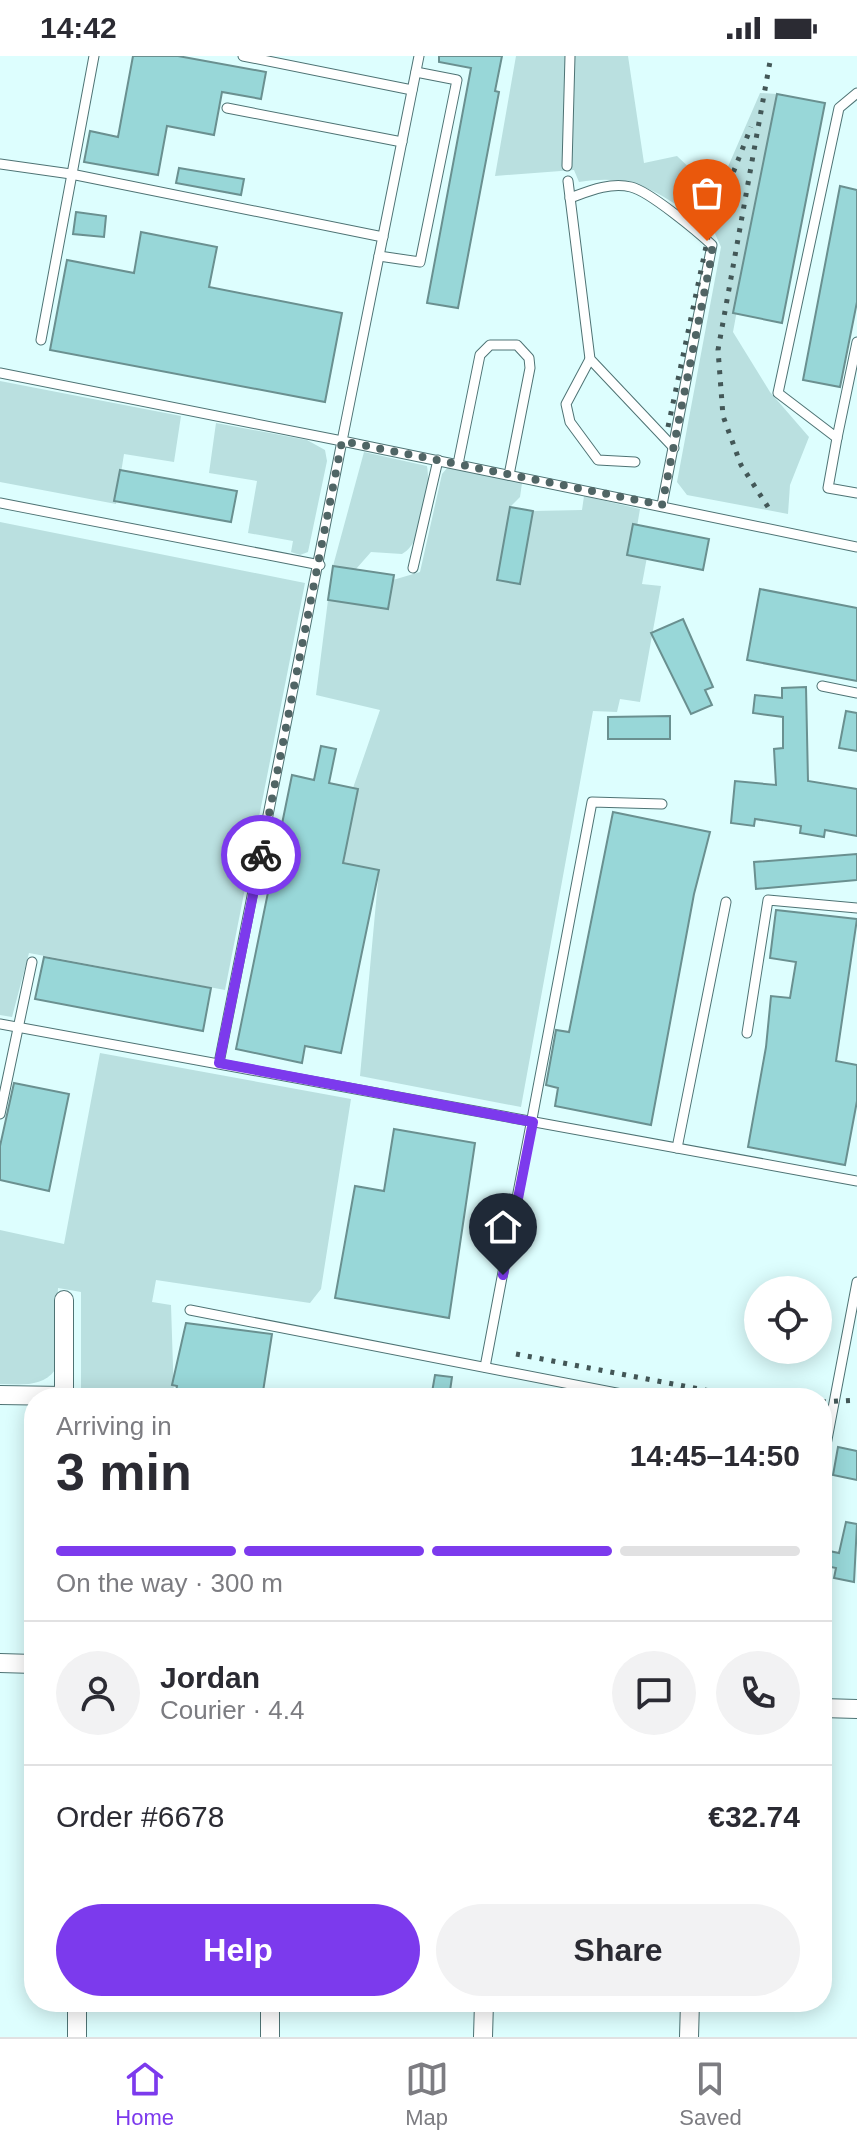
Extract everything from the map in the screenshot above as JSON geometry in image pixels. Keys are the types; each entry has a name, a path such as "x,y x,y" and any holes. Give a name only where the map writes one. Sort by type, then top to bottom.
{"street":[{"path":"64,1300 64,1388"},
{"path":"0,1395 24,1396"},
{"path":"0,1663 24,1664"},
{"path":"832,1708 857,1709"},
{"path":"77,2012 77,2037"},
{"path":"270,2012 270,2037"},
{"path":"483,2037 484,2012"},
{"path":"689,2037 690,2012"}],"lane":[{"path":"41,340 94,56"},
{"path":"243,56 412,90"},
{"path":"219,1063 419,56"},
{"path":"567,166 570,56"},
{"path":"379,256 420,262 454,95 457,80 416,72"},
{"path":"837,438 778,393 839,108 857,93"},
{"path":"227,108 402,142"},
{"path":"0,164 71,174 383,237"},
{"path":"568,181 590,359 566,404 570,422 598,460 635,462"},
{"path":"570,198 601,187 632,187 694,228 712,245 662,505"},
{"path":"857,342 828,488 857,493"},
{"path":"458,464 480,355 490,345 517,345 529,358 530,368 509,475"},
{"path":"590,359 674,448"},
{"path":"0,373 857,547"},
{"path":"413,568 438,460"},
{"path":"0,503 320,565"},
{"path":"822,686 857,693"},
{"path":"485,1367 592,802 662,804"},
{"path":"747,1033 768,900 857,908"},
{"path":"677,1148 726,902"},
{"path":"0,1114 32,962"},
{"path":"0,1024 857,1181"},
{"path":"832,1402 857,1282"},
{"path":"190,1310 591,1388"}],"shaded area":[{"path":"516,56 628,56 644,163 677,156 696,174 715,174 727,169 760,93 777,94 733,332 770,392 809,437 790,485 788,514 687,495 677,482 721,247 712,227 664,197 635,184 600,180 579,182 574,170 495,176"},
{"path":"0,381 181,416 174,462 124,454 116,504 0,482"},
{"path":"216,423 307,440 325,450 327,461 308,552 300,555 291,552 293,541 248,533 257,481 209,473"},
{"path":"364,452 427,466 428,488 421,527 410,548 402,554 371,552 356,569 333,566"},
{"path":"448,467 522,483 520,497 510,507 498,580 520,584 533,511 582,510 584,496 640,509 632,556 647,557 642,584 661,586 640,702 620,699 617,712 593,711 521,1107 360,1076 379,870 343,863 358,789 353,788 380,710 316,695 328,600 388,609 393,580 420,572 442,474"},
{"path":"0,522 305,583 225,990 29,953 12,1017 0,1015"},
{"path":"100,1053 351,1099 321,1289 310,1303 156,1280 152,1302 171,1305 174,1388 81,1388 81,1292 58,1288 55,1370 37,1382 0,1384 0,1230 64,1244"}],"building":[{"path":"133,56 178,56 266,72 261,99 222,92 214,135 167,126 158,175 84,162 90,131 118,137"},
{"path":"439,56 502,56 495,91 499,92 458,308 427,303 471,68 439,62"},
{"path":"777,94 825,103 782,323 733,313"},
{"path":"179,168 244,179 241,195 176,183"},
{"path":"840,186 857,190 857,302 840,387 803,380"},
{"path":"76,212 106,216 104,237 73,234"},
{"path":"141,232 217,247 209,287 342,313 325,402 50,350 67,260 134,273"},
{"path":"120,470 237,491 231,522 114,501"},
{"path":"510,507 533,511 520,584 497,580"},
{"path":"633,524 709,539 703,570 627,555"},
{"path":"333,566 394,575 388,609 328,600"},
{"path":"760,589 857,608 857,681 747,660"},
{"path":"683,619 713,687 705,690 712,705 691,714 651,633"},
{"path":"806,687 808,781 857,789 857,836 825,830 824,837 800,833 801,826 755,819 754,826 731,823 735,781 776,785 774,749 783,748 783,717 753,713 755,695 782,698 782,688"},
{"path":"846,711 857,713 857,751 839,748"},
{"path":"670,716 670,739 608,739 608,717"},
{"path":"321,746 336,749 329,783 358,789 343,863 379,870 341,1053 305,1046 302,1063 236,1049 292,775 314,780"},
{"path":"613,812 710,832 694,894 651,1125 555,1106 558,1088 546,1085 556,1030 569,1032"},
{"path":"857,854 857,880 756,889 754,862"},
{"path":"776,910 857,919 836,1061 857,1065 857,1101 845,1165 748,1147 766,1047 771,996 790,998 796,962 770,958"},
{"path":"44,957 211,988 203,1031 35,999"},
{"path":"14,1083 69,1094 49,1191 0,1180 0,1146"},
{"path":"394,1129 475,1143 449,1318 335,1298 355,1186 384,1191"},
{"path":"186,1323 272,1334 264,1388 177,1388 172,1385"},
{"path":"435,1375 452,1377 450,1388 433,1388"},
{"path":"838,1447 857,1451 857,1480 833,1475"},
{"path":"846,1522 857,1524 854,1582 834,1578 836,1568 832,1567 832,1552 839,1553"}],"railway":[{"path":"768,507 741,465 723,416 718,350 771,56"},
{"path":"668,427 708,237 751,127"},
{"path":"516,1354 694,1388"},
{"path":"832,1401 857,1400"}],"way so far":[{"path":"261,855 342,441 662,505 712,254 712,245 707,241"}],"route":[{"path":"261,855 219,1063 533,1122 503,1275"}]}
